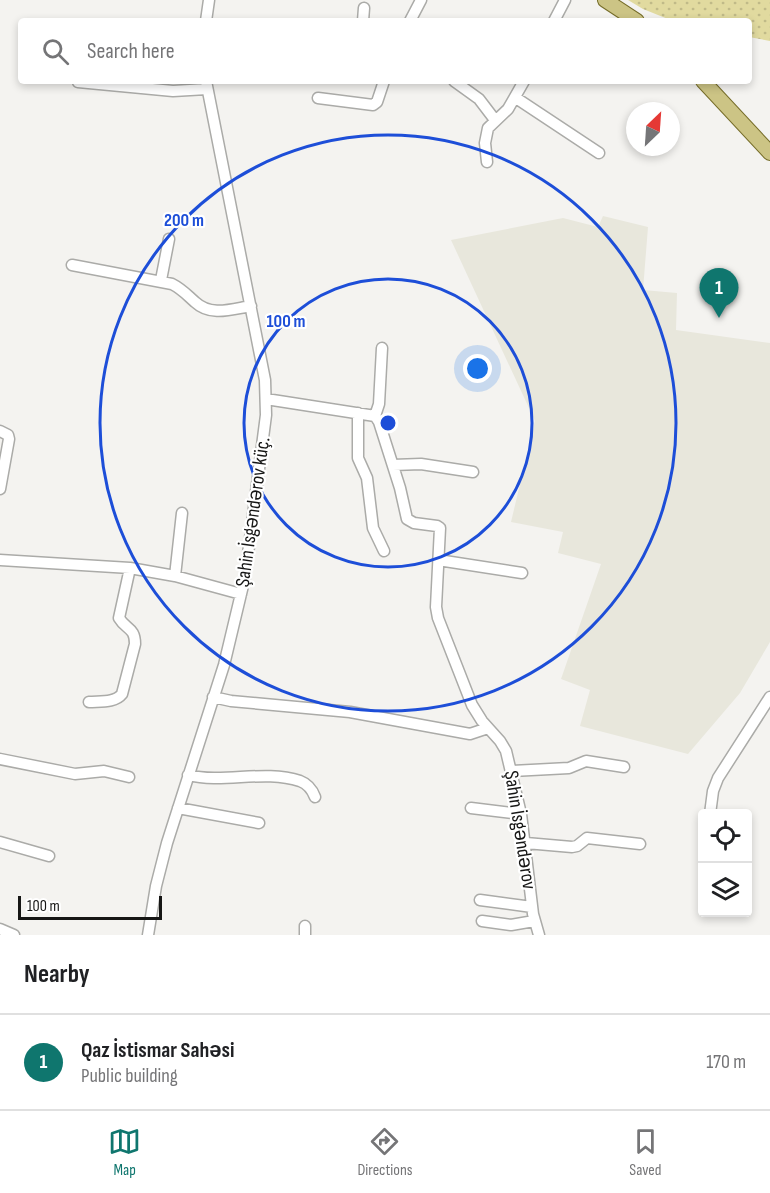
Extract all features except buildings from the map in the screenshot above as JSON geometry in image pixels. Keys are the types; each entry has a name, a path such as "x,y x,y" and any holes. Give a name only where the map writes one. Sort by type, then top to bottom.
{"main road":[{"path":"605,0 632,18"},
{"path":"705,84 770,153"}],"street":[{"path":"206,18 209,0"},
{"path":"412,18 421,0"},
{"path":"556,18 565,0"},
{"path":"363,18 364,8"},
{"path":"108,84 173,91 207,85"},
{"path":"318,98 373,105 377,102 383,84"},
{"path":"458,84 479,99 495,120"},
{"path":"487,162 486,135 495,120 508,109 516,98 523,84"},
{"name":"Şahin İsgəndərov küç.","path":"148,935 156,886 228,650 241,594 249,555 266,415 265,380 207,85"},
{"path":"516,98 599,153"},
{"path":"160,280 169,239"},
{"path":"72,264 160,280 182,289 203,309 220,311 251,306"},
{"path":"266,399 375,416 379,404 382,348"},
{"path":"358,413 358,458 367,478 373,528 384,551"},
{"name":"Şahin İsgəndərov","path":"375,416 393,465 407,519 414,523 440,528 436,607 441,632 472,705 500,741 512,771 526,843 534,921 539,935"},
{"path":"0,432 8,435 9,439 0,489"},
{"path":"393,465 421,464 473,472"},
{"path":"175,576 182,513"},
{"path":"0,560 130,568 175,576 241,594"},
{"path":"438,560 522,573"},
{"path":"89,702 112,700 119,698 122,694 135,644 135,635 119,618 130,568"},
{"path":"213,697 231,701 350,712 470,734 488,728"},
{"path":"711,809 713,791 718,778 770,697"},
{"path":"0,759 75,774 104,771 129,777"},
{"path":"512,771 569,768 586,761 624,767"},
{"path":"188,776 208,779 288,778 306,784 311,788 315,797"},
{"path":"178,808 259,822"},
{"path":"471,808 521,814"},
{"path":"526,843 541,842 572,847 577,846 586,838 640,844"},
{"path":"0,842 49,856"},
{"path":"480,900 532,907"},
{"path":"482,921 511,925 534,921"},
{"path":"0,929 14,935"}],"shaded area":[{"path":"628,0 770,0 770,41 752,38 752,18 666,18"},
{"path":"603,216 648,227 643,290 677,293 676,330 770,343 770,642 740,693 688,754 580,726 590,690 561,679 601,564 558,553 563,532 511,522 535,421 451,240 563,218 598,227"}],"place":[{"name":"Qaz İstismar Sahəsi","path":"719,318"}]}
